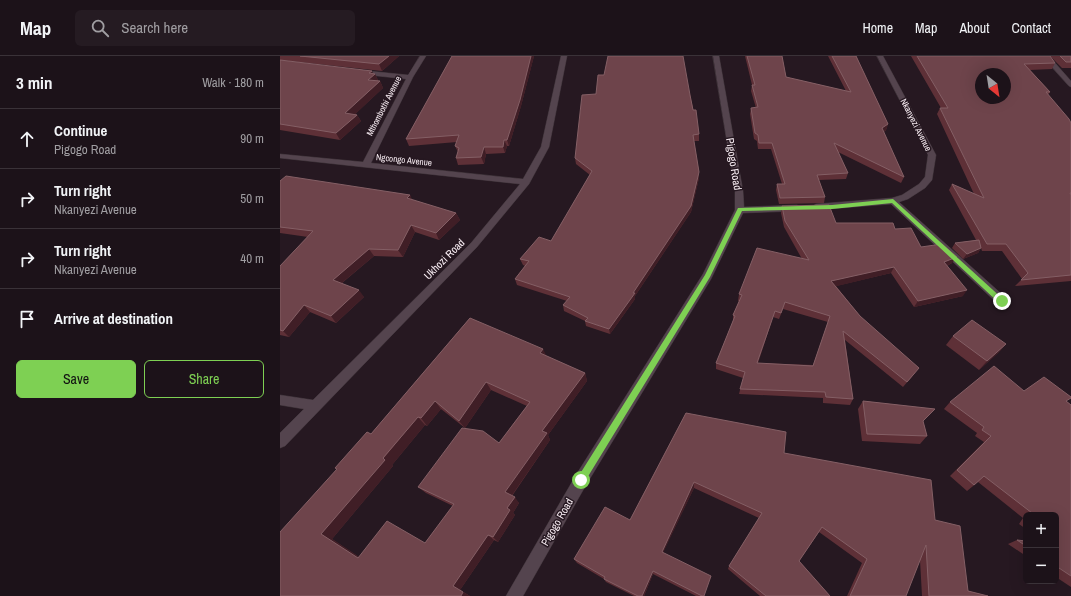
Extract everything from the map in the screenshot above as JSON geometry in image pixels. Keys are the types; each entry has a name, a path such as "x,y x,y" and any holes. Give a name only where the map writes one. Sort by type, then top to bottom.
{"street":[{"name":"Mthombothi Avenue","path":"365,166 422,56"},
{"name":"Ukhozi Road","path":"280,442 474,246 526,182 544,147 564,56"},
{"name":"Pigogo Road","path":"514,596 581,480 708,276 740,210 739,191 716,56"},
{"name":"Nkanyezi Avenue","path":"740,210 832,207 893,201 906,197 922,186 929,178 932,155 880,56"},
{"path":"1045,56 1071,85"},
{"path":"349,71 410,77"},
{"name":"Ngcongo Avenue","path":"280,156 526,182"},
{"path":"893,201 1002,301"},
{"path":"280,400 316,406"}],"building":[{"path":"300,56 389,56 379,64"},
{"path":"452,56 531,56 520,100 507,140 504,140 503,147 484,147 481,157 456,158 459,148 455,146 459,135 406,139"},
{"path":"608,56 683,56 693,110 696,110 699,134 693,135 699,172 691,206 633,293 635,293 609,329 585,321 588,318 563,305 570,297 515,279 529,261 520,259 539,237 551,241 592,171 575,158 582,95 596,94 598,75 604,75"},
{"path":"747,56 782,56 786,77 851,92 832,56 856,56 888,124 882,128 904,177 834,143 848,173 817,175 825,197 780,198 777,184 785,184 772,143 759,143 758,135 755,133 751,108 758,107 752,85 755,85"},
{"path":"917,56 1050,56 1055,63 1024,64 1050,92 1046,92 1071,123 1071,275 1021,280 1028,273 1006,244 987,244 952,184 984,198 940,108 948,108"},
{"path":"1060,56 1071,56 1071,62 1066,62"},
{"path":"280,60 372,71 369,73 375,74 368,80 380,81 345,113 357,115 336,133 280,124"},
{"path":"286,176 410,195 407,198 456,213 436,233 411,225 398,250 369,249 333,280 359,290 331,316 304,305 283,331 280,330 280,266 313,231 280,227 280,181"},
{"path":"829,205 836,223 893,223 895,229 911,228 921,247 942,244 957,257 944,262 967,290 918,301 894,267 831,281 860,316 919,368 907,382 843,331 853,399 826,397 825,392 740,389 745,372 716,363 735,316 733,315 742,295 739,294 757,248 809,260 785,221 782,206","holes":["785,302 830,316 813,366 757,363 775,311 781,313"]},
{"path":"979,240 981,248 967,254 955,243"},
{"path":"470,318 543,349 540,353 585,373 542,431 547,433 505,492 515,497 507,508 510,510 493,537 488,535 453,586 463,592 461,596 280,596 280,532 337,469 335,468 367,432 371,434","holes":["486,382 530,402 499,443 483,431 462,428 418,487 454,504 425,543 387,521 358,558 321,534 385,460 383,458 418,417 421,418 435,401 459,421"]},
{"path":"972,320 1006,344 987,361 953,336"},
{"path":"994,366 1024,391 1044,377 1071,397 1066,401 1071,405 1071,576 1059,568 1059,512 1031,512 984,476 974,485 957,470 991,436 982,430 984,427 950,402"},
{"path":"863,401 935,409 923,421 927,436 867,434"},
{"path":"686,413 786,432 784,453 931,480 935,520 960,526 968,591 988,596 929,596 926,545 906,596 850,596 867,559 822,527 799,561 830,596 766,596 729,566 762,513 694,482 662,552 711,576 704,596 653,571 642,596 638,596 604,579 605,577 574,559 605,507 630,520"},
{"path":"1017,540 1023,541 1023,544"}],"route":[{"path":"581,480 708,276 740,210 832,207 893,201 1002,301"}]}
